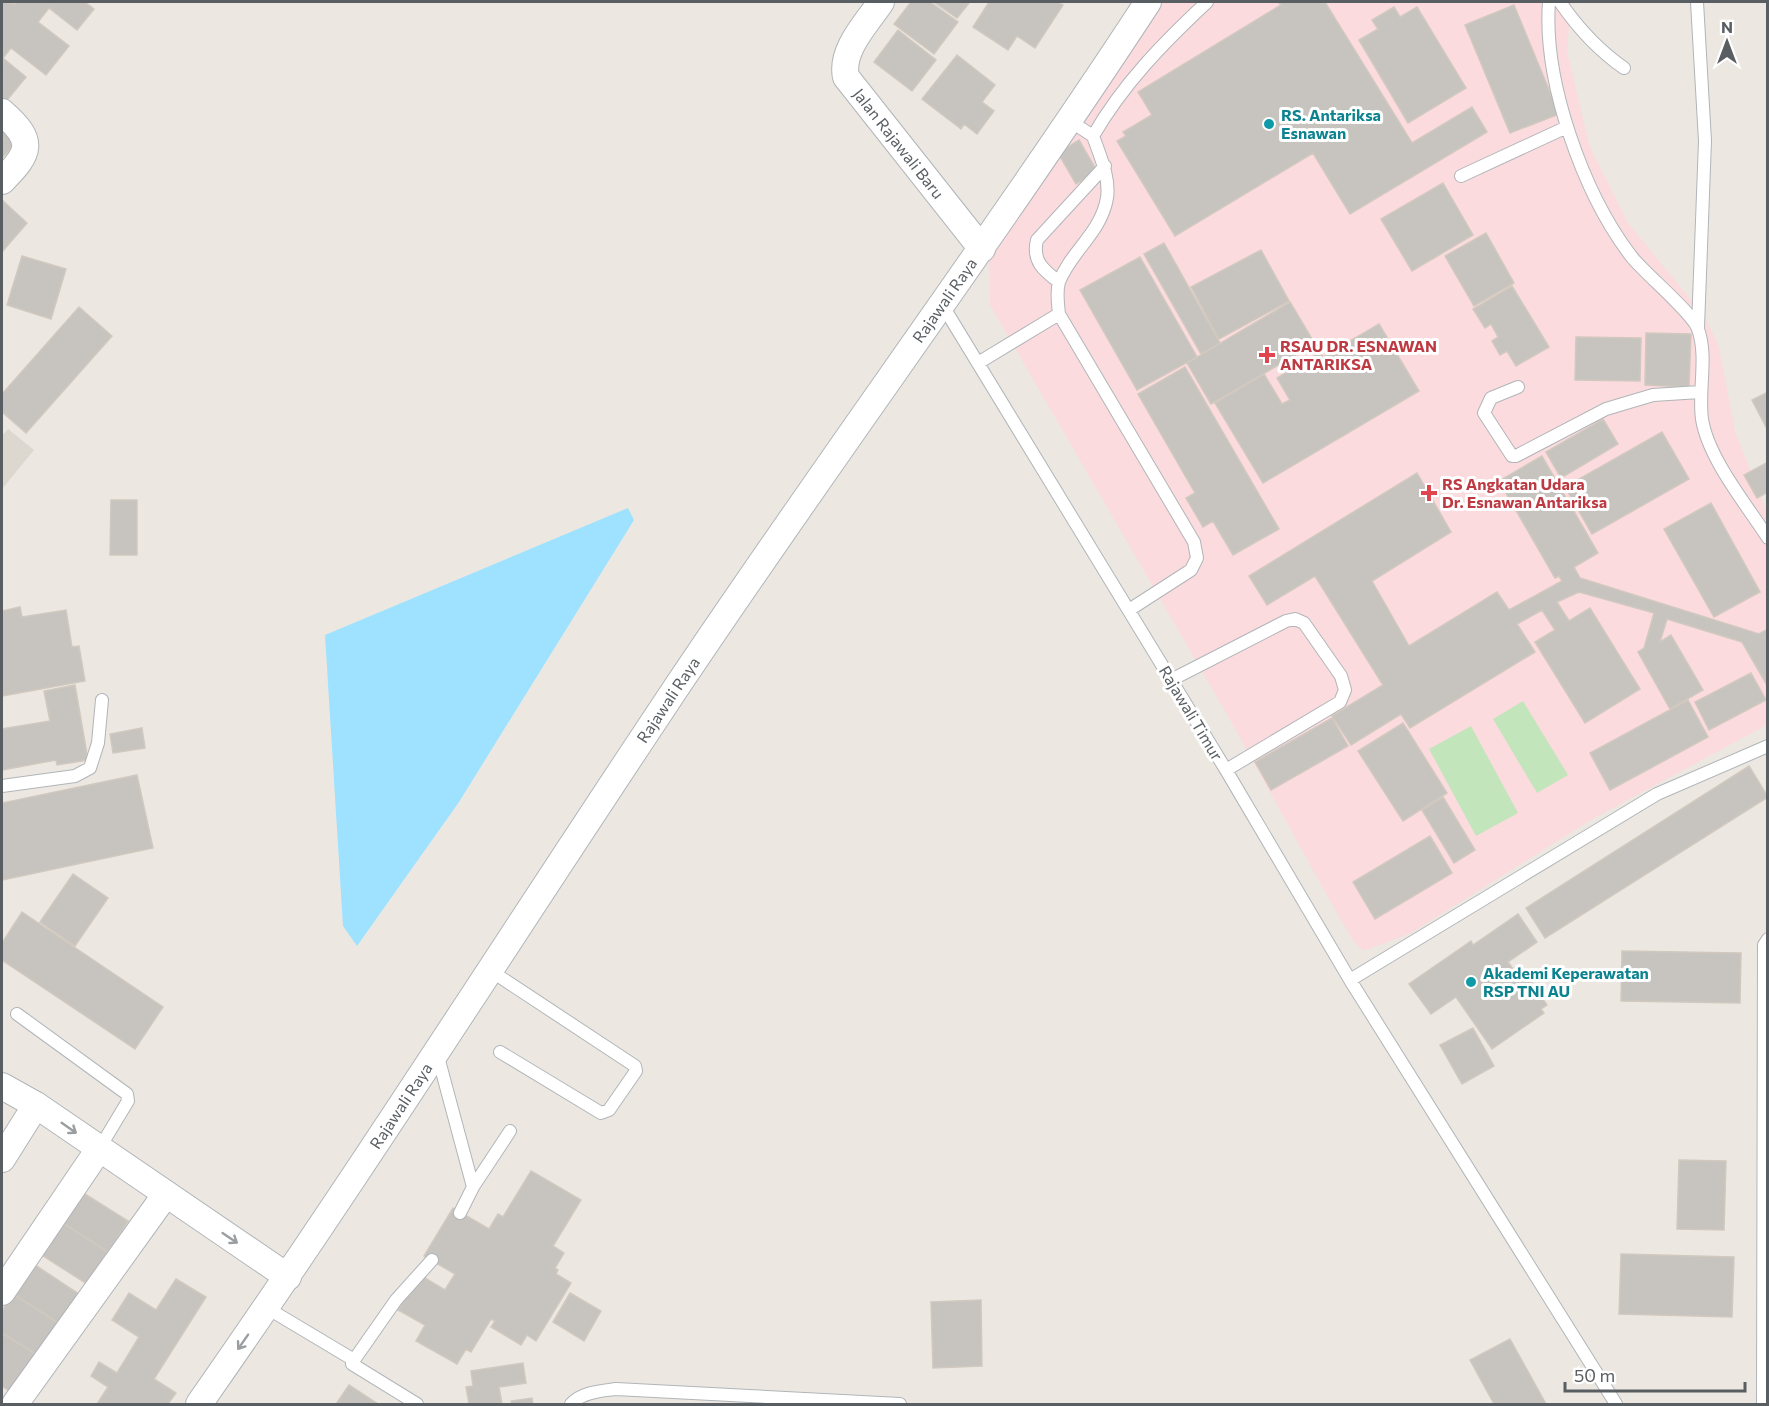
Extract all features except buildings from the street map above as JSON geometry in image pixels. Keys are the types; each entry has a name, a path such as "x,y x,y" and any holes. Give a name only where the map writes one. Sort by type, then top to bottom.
{"street":[{"name":"Jalan Rajawali Baru","path":"881,2 846,57 846,77 982,249"},
{"name":"Rajawali Raya","path":"199,1404 288,1277 667,700 943,306 1070,121 1148,2"},
{"path":"2,112 21,130 26,145 21,161 2,181"},
{"path":"2,1086 36,1105 288,1277"},
{"path":"2,1159 36,1105"},
{"path":"2,1292 99,1149"},
{"path":"15,1404 166,1194"}],"lane":[{"path":"1093,136 1121,92 1170,37 1207,2"},
{"path":"1549,2 1547,21 1558,94 1586,182 1631,256 1698,327"},
{"path":"1560,2 1574,22 1602,52 1624,68"},
{"path":"1697,2 1705,141 1698,327 1702,348 1700,392 1703,421 1713,451 1767,538"},
{"path":"1070,121 1093,136 1105,166 1107,196 1098,226 1059,282 1057,296 1059,314 1197,549 1197,558 1191,570 1129,610"},
{"path":"1461,176 1567,127"},
{"path":"1059,282 1037,263 1034,252 1037,240 1105,166"},
{"name":"Rajawali Timur","path":"943,306 1226,770 1350,980 1616,1404"},
{"path":"978,363 1059,314"},
{"path":"1518,387 1491,398 1484,413 1512,456 1605,409 1653,395 1700,392"},
{"path":"1171,680 1286,621 1295,619 1304,622 1341,676 1345,690 1340,702 1226,770"},
{"path":"2,786 75,776 90,768 98,743 102,700"},
{"path":"1350,980 1657,794 1767,746"},
{"path":"1763,1404 1764,957 1767,939"},
{"path":"491,971 635,1066 636,1071 609,1110 601,1113 500,1052"},
{"path":"16,1014 127,1094 128,1101 99,1149"},
{"path":"436,1052 473,1188"},
{"path":"460,1213 473,1188 510,1131"},
{"path":"417,1404 352,1364 396,1300 432,1260"},
{"path":"267,1308 354,1360"},
{"path":"572,1404 576,1399 597,1391 616,1389 900,1404"}],"shaded area":[{"name":"RS Angkatan Udara Dr. Esnawan Antariksa","path":"1161,2 1571,2 1567,52 1590,147 1628,223 1705,317 1719,347 1735,431 1767,512 1767,725 1594,818 1411,933 1364,951 1354,942 1325,892 1229,718 990,305 989,255"},
{"path":"8,429 34,450 2,489 2,436"}],"green space":[{"path":"1523,701 1568,775 1537,793 1493,719"},
{"path":"1471,726 1518,813 1476,836 1429,749"}],"water":[{"path":"628,508 634,520 459,802 357,946 343,926 325,635"}],"place":[{"name":"RS. Antariksa Esnawan","path":"1269,124"},
{"name":"RSAU DR. ESNAWAN ANTARIKSA","path":"1267,355"},
{"name":"RS Angkatan Udara Dr. Esnawan Antariksa","path":"1429,493"},
{"name":"Akademi Keperawatan RSP TNI AU","path":"1471,982"}]}
